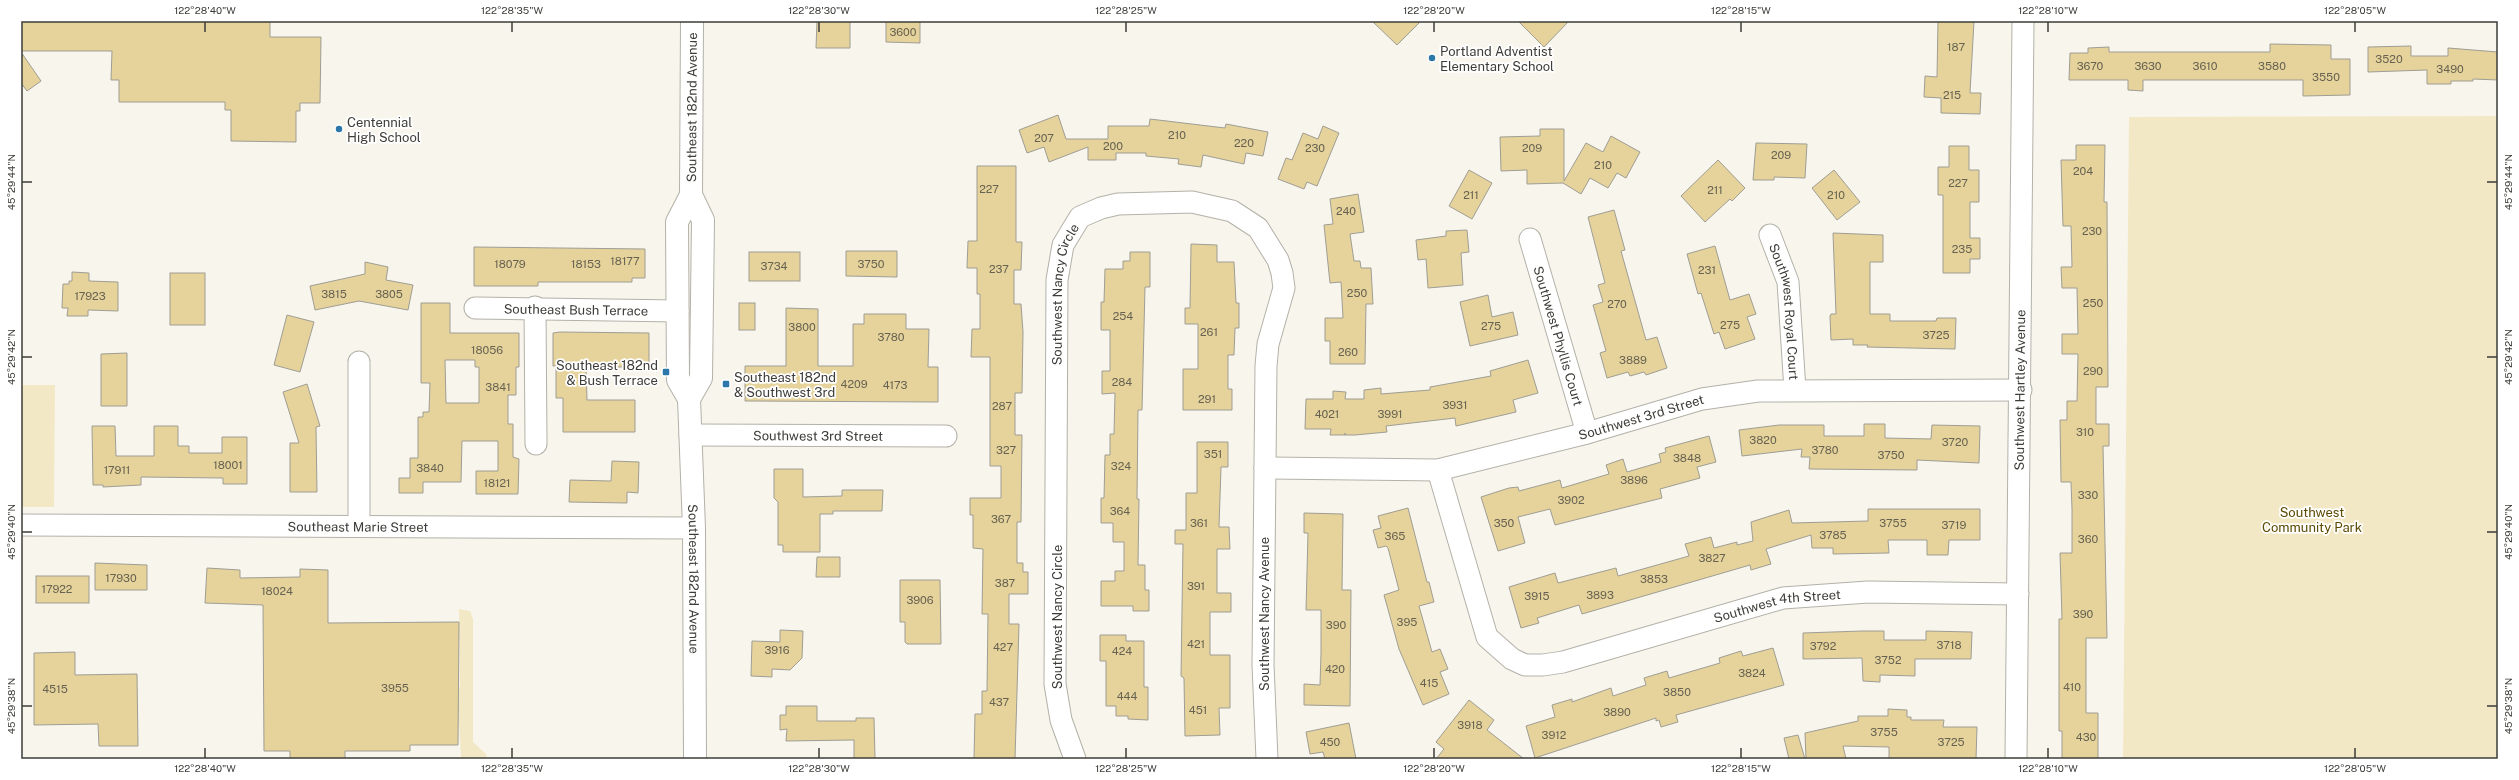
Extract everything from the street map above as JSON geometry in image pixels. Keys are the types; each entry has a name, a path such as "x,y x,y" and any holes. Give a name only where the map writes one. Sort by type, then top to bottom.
{"main road":[{"name":"Southeast 182nd Avenue","path":"692,21 691,195 703,220 701,378 690,399 694,528 695,759"},
{"name":"Southeast 182nd Avenue","path":"690,399 678,380 677,222 691,195"}],"street":[{"name":"Southwest Hartley Avenue","path":"2016,759 2021,390 2023,21"},
{"name":"Southwest Nancy Circle","path":"1075,759 1061,720 1056,684 1057,280 1063,245 1080,217 1118,204 1192,202 1232,211 1258,228 1278,260 1284,288 1268,344 1266,366 1265,468"},
{"name":"Southwest Royal Court","path":"1770,235 1788,282 1795,390"},
{"name":"Southwest Phyllis Court","path":"1530,239 1587,433"},
{"name":"Southeast Bush Terrace","path":"475,308 535,307 678,311"},
{"path":"535,307 536,444"},
{"path":"359,362 359,526"},
{"name":"Southwest 3rd Street","path":"1265,468 1438,470 1587,433 1702,399 1758,391 2021,390"},
{"name":"Southwest 3rd Street","path":"690,435 946,436"},
{"name":"Southwest Nancy Avenue","path":"1265,468 1263,665 1267,759"},
{"name":"Southwest 4th Street","path":"1438,470 1487,637 1512,658 1525,664 1543,665 1564,662 1783,598 1868,592 2018,594"},
{"name":"Southeast Marie Street","path":"21,525 694,528"}],"green space":[{"name":"Southwest Community Park","path":"2498,116 2498,759 2123,759 2129,117"},
{"path":"21,385 55,385 54,507 21,507"},
{"path":"459,609 470,611 473,619 473,742 487,755 486,758 463,759 461,757 457,688 460,687"}],"building":[{"path":"21,21 270,21 270,37 321,37 320,103 300,103 300,111 296,111 296,142 231,141 231,110 225,110 225,102 119,102 119,80 111,80 112,51 21,51"},
{"path":"817,21 850,21 850,48 816,48"},
{"path":"886,21 920,21 920,43 886,42"},
{"path":"1372,21 1421,21 1397,45"},
{"path":"1518,21 1569,21 1544,47"},
{"path":"1938,21 1974,21 1970,93 1981,93 1980,114 1941,113 1941,98 1924,97 1925,76 1937,77"},
{"path":"2270,44 2331,45 2331,59 2350,59 2350,95 2303,96 2303,80 2143,80 2143,91 2128,90 2128,80 2069,80 2070,53 2088,53 2088,48 2109,47 2109,52 2270,52"},
{"path":"2411,46 2411,56 2448,56 2448,48 2498,52 2498,80 2473,79 2473,81 2451,81 2451,84 2427,84 2427,70 2368,72 2368,47"},
{"path":"21,52 41,81 27,91 21,83"},
{"path":"1058,115 1066,139 1108,139 1108,126 1149,126 1150,119 1225,128 1226,124 1268,132 1263,156 1246,153 1244,164 1203,155 1201,167 1178,164 1179,159 1146,156 1146,153 1116,153 1116,160 1088,160 1088,147 1049,162 1044,147 1027,153 1019,130"},
{"path":"1323,126 1339,133 1317,186 1307,182 1304,189 1278,179 1286,158 1292,160 1303,133 1318,139"},
{"path":"1540,129 1564,129 1564,181 1586,143 1603,152 1611,136 1640,152 1626,178 1617,173 1608,188 1590,178 1581,194 1563,183 1527,184 1527,170 1501,171 1500,137 1540,136"},
{"path":"1756,143 1807,144 1805,178 1774,177 1774,180 1753,180"},
{"path":"2076,145 2105,145 2104,202 2107,202 2108,387 2096,387 2096,424 2109,424 2109,446 2103,446 2107,638 2086,638 2086,713 2098,713 2098,759 2062,759 2062,731 2059,731 2059,619 2062,619 2060,553 2072,553 2071,482 2061,482 2060,420 2067,420 2067,401 2077,401 2078,354 2062,354 2062,334 2078,334 2077,288 2062,288 2061,267 2072,267 2071,226 2063,226 2061,160 2076,160"},
{"path":"1949,146 1969,146 1969,170 1979,170 1979,202 1970,202 1970,238 1980,238 1980,259 1970,259 1970,273 1943,273 1943,195 1938,195 1938,167 1949,167"},
{"path":"1718,160 1745,188 1732,201 1730,199 1705,222 1681,196"},
{"path":"977,166 1016,166 1016,242 1022,242 1021,270 1014,270 1014,304 1021,304 1023,332 1022,393 1015,393 1015,435 1022,435 1021,522 1017,522 1017,563 1023,563 1023,572 1028,572 1028,594 1009,594 1009,624 1019,624 1015,759 974,759 975,714 982,714 982,691 987,691 988,614 982,614 983,549 973,548 973,515 970,515 970,498 1001,498 1001,466 990,466 990,357 971,357 972,329 980,329 980,294 977,294 977,268 967,268 968,241 977,241"},
{"path":"1469,170 1492,183 1472,219 1449,206"},
{"path":"1834,170 1860,202 1837,220 1812,188"},
{"path":"1358,194 1364,232 1350,234 1354,261 1360,261 1361,268 1371,268 1373,304 1366,304 1365,364 1330,364 1330,341 1325,341 1325,318 1343,318 1341,282 1330,283 1324,225 1333,224 1330,199"},
{"path":"1614,210 1625,250 1621,251 1646,340 1657,337 1667,368 1646,375 1644,372 1630,376 1628,372 1607,378 1600,353 1606,351 1593,305 1603,302 1598,285 1605,283 1588,217"},
{"path":"1467,230 1469,252 1461,253 1463,285 1428,288 1426,259 1418,260 1416,240 1446,236 1446,231"},
{"path":"1833,233 1883,235 1883,262 1870,262 1870,314 1890,314 1890,321 1936,321 1937,318 1956,318 1955,349 1867,347 1868,345 1853,345 1853,339 1831,340 1830,316 1831,314 1836,314"},
{"path":"1191,244 1217,245 1217,262 1234,262 1236,303 1239,303 1239,328 1235,328 1234,355 1228,355 1228,389 1232,389 1232,410 1183,410 1183,369 1198,369 1198,324 1185,324 1185,308 1190,308"},
{"path":"1715,246 1730,300 1749,294 1756,314 1747,317 1755,339 1725,349 1719,332 1714,334 1701,293 1698,294 1687,254"},
{"path":"474,247 645,249 645,278 632,278 632,282 538,282 538,286 474,286"},
{"path":"846,251 897,251 897,277 846,276"},
{"path":"749,252 800,252 800,281 749,281"},
{"path":"1130,252 1150,252 1150,287 1145,287 1142,410 1138,410 1137,499 1139,499 1138,565 1145,565 1145,590 1149,590 1149,611 1133,611 1133,606 1101,606 1101,581 1115,581 1115,571 1124,571 1124,542 1113,542 1113,523 1101,523 1101,498 1104,498 1105,455 1110,455 1110,434 1114,434 1115,393 1102,394 1102,371 1110,371 1110,330 1101,330 1101,302 1104,302 1105,269 1123,269 1123,261 1130,261"},
{"path":"365,262 388,267 386,280 413,285 408,310 359,301 315,310 310,286 365,274"},
{"path":"72,272 89,273 89,281 118,282 118,311 88,310 88,316 67,316 68,308 62,308 63,284 69,284 69,281 72,281"},
{"path":"170,273 205,273 205,325 170,325"},
{"path":"1488,295 1492,317 1513,312 1518,335 1470,346 1460,302"},
{"path":"421,303 450,303 450,333 519,333 519,367 516,367 516,395 508,395 508,424 513,424 513,457 519,459 518,494 476,494 476,471 498,471 498,441 462,441 461,482 423,482 423,493 399,493 399,478 410,478 410,458 418,458 418,417 423,417 423,412 429,412 430,383 421,383","holes":["445,360 475,360 475,367 479,367 479,403 446,403"]},
{"path":"739,303 755,303 755,330 739,330"},
{"path":"786,308 818,309 818,366 853,366 853,324 864,324 864,314 906,314 906,329 929,329 928,367 938,367 938,402 745,401 745,366 786,366"},
{"path":"287,315 314,322 300,372 274,365"},
{"path":"553,333 649,333 649,367 586,367 587,400 635,400 635,432 563,432 563,398 556,398 556,366 553,366"},
{"path":"127,353 127,406 101,406 101,354"},
{"path":"1528,360 1538,393 1513,400 1516,412 1456,426 1455,418 1386,426 1387,432 1355,435 1330,435 1331,429 1305,429 1306,399 1333,399 1333,391 1346,392 1345,399 1364,399 1364,390 1381,388 1381,394 1430,390 1430,387 1491,376 1490,371"},
{"path":"307,384 320,426 316,427 317,492 290,492 290,443 299,443 283,392"},
{"path":"1864,424 1885,424 1885,438 1931,439 1932,425 1980,426 1979,463 1917,460 1917,470 1809,469 1810,457 1801,457 1802,449 1742,456 1739,430 1779,425 1824,425 1824,436 1864,436"},
{"path":"92,426 115,426 116,456 154,456 154,426 178,426 178,446 189,446 189,453 222,453 222,437 247,437 247,484 223,484 223,478 141,477 141,485 103,487 103,485 93,485"},
{"path":"1709,436 1716,462 1697,467 1700,478 1660,489 1662,498 1555,525 1550,509 1518,517 1525,543 1498,551 1481,497 1509,488 1518,487 1519,491 1560,480 1562,488 1609,474 1606,465 1623,459 1627,472 1661,462 1659,454 1666,452 1665,448"},
{"path":"1197,442 1228,442 1228,467 1221,467 1219,527 1229,527 1230,549 1217,549 1217,593 1231,593 1231,612 1210,612 1210,655 1230,655 1230,708 1219,708 1220,735 1185,736 1184,678 1181,676 1183,544 1175,544 1175,530 1186,530 1186,493 1197,493"},
{"path":"612,461 639,462 638,493 627,492 627,503 569,502 570,480 611,481"},
{"path":"774,469 803,469 803,497 842,496 842,490 883,490 882,511 833,511 833,514 820,514 820,552 783,552 783,545 778,545 778,502 774,498"},
{"path":"1408,508 1427,582 1429,582 1434,602 1419,606 1432,652 1440,649 1448,669 1440,672 1449,694 1423,705 1399,649 1384,595 1399,590 1388,548 1386,546 1378,548 1373,530 1381,528 1378,516"},
{"path":"1868,509 1980,509 1980,540 1949,540 1948,555 1927,555 1927,540 1888,540 1889,553 1833,554 1833,548 1812,548 1811,535 1766,549 1771,564 1751,570 1750,565 1582,614 1579,605 1537,618 1539,623 1521,628 1509,587 1555,573 1558,583 1616,568 1618,576 1689,556 1685,544 1711,537 1714,548 1737,542 1737,545 1753,541 1751,522 1789,510 1792,523 1868,521"},
{"path":"1304,513 1343,514 1342,590 1351,590 1350,706 1304,705 1304,684 1320,685 1321,610 1306,610 1308,533 1304,533"},
{"path":"817,557 840,557 840,577 816,577"},
{"path":"95,563 147,565 147,590 95,590"},
{"path":"207,568 240,570 240,578 300,577 300,569 328,570 328,623 459,622 458,745 410,745 410,751 345,751 345,759 290,759 290,751 264,751 263,605 205,603"},
{"path":"36,576 89,576 89,603 36,603"},
{"path":"900,580 940,580 941,644 907,644 905,642 905,622 900,622"},
{"path":"780,630 803,631 802,658 790,670 772,669 772,677 751,676 752,641 780,642"},
{"path":"1884,631 1884,640 1926,640 1926,631 1972,632 1971,659 1915,659 1915,676 1880,675 1880,682 1863,681 1862,658 1803,659 1803,633"},
{"path":"1100,635 1126,635 1126,641 1144,641 1144,687 1148,687 1148,720 1128,719 1128,716 1116,716 1116,706 1106,706 1106,661 1100,661"},
{"path":"1773,648 1784,685 1676,715 1678,722 1661,727 1659,720 1656,721 1656,718 1535,758 1526,726 1555,717 1552,705 1572,699 1572,702 1611,688 1613,696 1646,685 1644,678 1667,671 1669,678 1720,663 1719,658 1741,651 1743,656"},
{"path":"75,652 75,675 137,674 138,746 99,746 98,724 34,725 34,653"},
{"path":"1469,700 1494,720 1487,730 1524,759 1436,759 1444,749 1436,742"},
{"path":"786,706 817,706 817,721 856,721 856,718 874,718 875,759 854,759 854,740 786,741 787,729 780,730 780,715 786,715"},
{"path":"1888,709 1907,710 1907,717 1911,717 1911,720 1944,720 1943,727 1977,727 1976,759 1889,759 1889,747 1843,746 1846,759 1806,759 1805,733 1858,721 1858,716 1888,716"},
{"path":"1349,723 1356,759 1325,759 1323,752 1310,754 1306,732"},
{"path":"1798,735 1805,759 1789,759 1784,738"}],"place":[{"name":"Portland Adventist Elementary School","path":"1432,58"},
{"name":"Centennial High School","path":"339,129"},
{"name":"Southeast 182nd & Bush Terrace","path":"666,372"},
{"name":"Southeast 182nd & Southwest 3rd","path":"726,384"}]}
